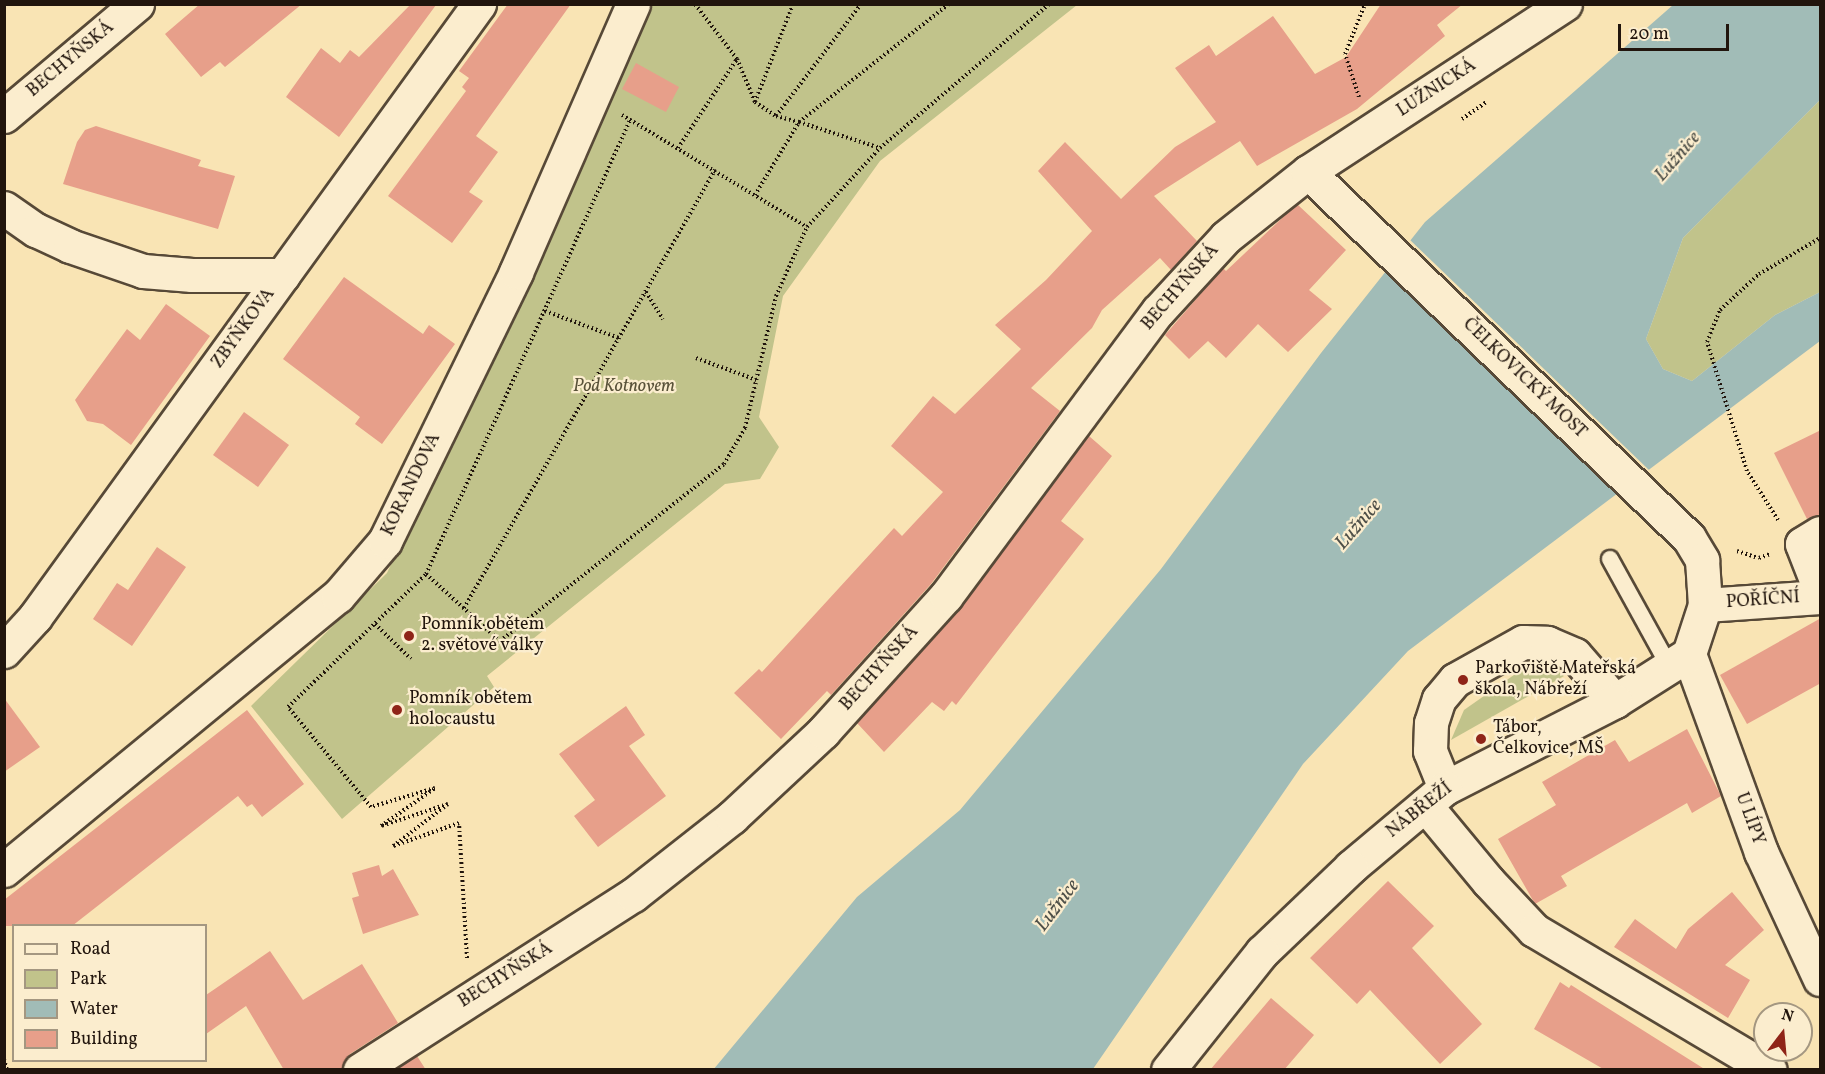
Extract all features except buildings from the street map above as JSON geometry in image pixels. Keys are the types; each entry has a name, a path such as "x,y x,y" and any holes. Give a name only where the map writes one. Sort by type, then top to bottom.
{"street":[{"name":"BECHYŇSKÁ","path":"4,116 137,4"},
{"name":"ZBYŇKOVA","path":"4,651 34,617 479,4"},
{"name":"KORANDOVA","path":"4,870 338,596 385,541 516,272 590,96 633,4"},
{"name":"LUŽNICKÁ","path":"1308,172 1565,4"},
{"name":"BECHYŇSKÁ","path":"360,1070 633,895 732,817 823,732 946,596 1158,311 1226,237 1308,172"},
{"name":"ČELKOVICKÝ MOST","path":"1308,172 1689,538 1702,560 1705,605"},
{"path":"4,208 70,246 143,271 192,275 283,275"},
{"path":"1811,538 1821,590"},
{"name":"POŘÍČNÍ","path":"1705,605 1821,597"},
{"path":"1679,660 1705,605"},
{"path":"1615,700 1575,655 1547,643 1523,642 1455,680 1439,699 1431,723 1430,751 1435,796 1488,881 1534,930 1770,1070"},
{"name":"NÁBŘEŽÍ","path":"1168,1070 1262,952 1351,867 1435,796 1615,700 1679,660"},
{"name":"U LÍPY","path":"1679,660 1761,852 1821,979"}],"lane":[{"path":"1610,559 1679,660"}],"path":[{"path":"695,4 737,59 754,102 776,116 880,148"},
{"path":"754,102 793,4"},
{"path":"776,116 861,4"},
{"path":"755,195 800,122 949,4"},
{"path":"426,574 500,641 724,464 745,428 776,296 807,227 880,148 1048,4"},
{"path":"1361,103 1345,54 1365,4"},
{"path":"678,148 737,59"},
{"path":"590,96 807,227"},
{"path":"468,970 459,823 393,846 448,804 381,826 435,788 371,807 288,707 426,574 630,120"},
{"path":"464,608 716,170"},
{"path":"1811,538 1786,530 1747,471 1707,342 1720,310 1728,302 1759,274 1821,238"},
{"path":"646,292 663,319"},
{"path":"545,310 619,338"},
{"path":"696,358 757,380"},
{"path":"1732,549 1759,558 1811,538"},
{"path":"375,624 411,659"},
{"path":"4,1059 7,1070"}],"green space":[{"name":"Pod Kotnovem","path":"649,5 1077,5 880,161 783,296 759,417 779,447 760,479 725,484 487,676 494,687 342,819 251,706 387,573"},
{"path":"1820,100 1820,292 1775,315 1692,381 1663,369 1646,339 1683,238"},
{"path":"1541,656 1564,676 1451,740 1464,710"}],"water":[{"name":"Lužnice","path":"1673,5 1820,5 1820,100 1683,238 1646,339 1663,369 1692,381 1775,315 1820,292 1820,341 1408,651 1303,764 1093,1069 713,1070 857,897 960,810 1161,569 1321,353 1425,222"}],"pier":[{"path":"1408,238 1649,470 1617,494 1383,269"}],"place":[{"name":"Pomník obětem 2. světové války","path":"409,636"},
{"name":"Parkoviště Mateřská škola, Nábřeží","path":"1463,680"},
{"name":"Pomník obětem holocaustu","path":"397,710"},
{"name":"Tábor, Čelkovice, MŠ","path":"1481,739"}]}
